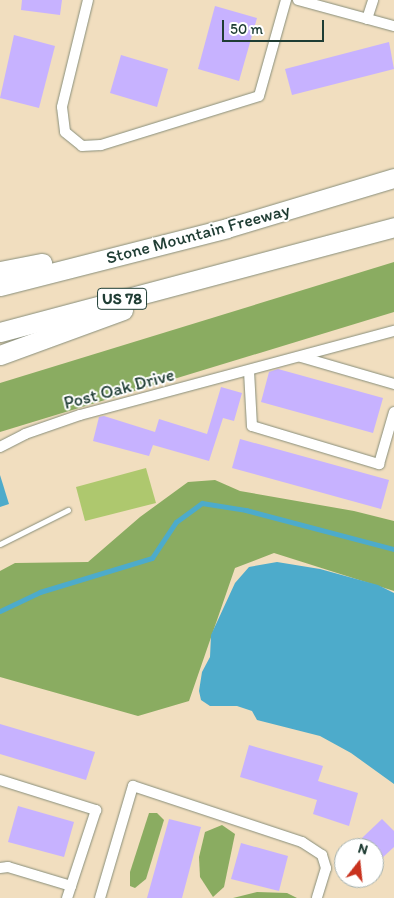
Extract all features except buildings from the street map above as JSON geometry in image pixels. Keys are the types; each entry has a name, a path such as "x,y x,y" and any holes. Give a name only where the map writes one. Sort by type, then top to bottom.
{"highway":[{"name":"Stone Mountain Freeway","path":"0,286 227,228 394,178"},
{"name":"US 78","path":"0,332 394,227"},
{"path":"0,272 227,228"},
{"path":"0,355 244,266"}],"street":[{"path":"88,0 62,107 65,132 82,146 101,145 259,96 286,0"},
{"path":"298,0 394,26"},
{"path":"368,19 373,0"},
{"name":"Post Oak Drive","path":"0,447 25,434 80,415 394,331"},
{"path":"300,356 394,384"},
{"path":"249,371 252,426 379,464 394,412"},
{"path":"0,780 96,810 67,898"},
{"path":"100,898 133,786 302,842 322,855 326,868 317,898"},
{"path":"0,868 8,867 71,886"}],"lane":[{"path":"0,544 68,510"}],"green space":[{"path":"394,262 394,312 0,432 0,383"},
{"path":"146,468 156,503 85,521 76,487"},
{"path":"215,480 240,491 354,511 394,521 394,591 274,553 235,568 189,701 138,716 0,677 0,571 15,563 88,562 140,517 188,482"},
{"path":"149,813 157,813 164,820 146,879 135,888 130,886 130,872"},
{"path":"222,825 235,834 224,887 213,897 200,877 199,857 205,832"},
{"path":"257,892 287,893 297,898 233,898"}],"water":[{"path":"0,475 9,504 0,507"},
{"path":"277,562 320,569 378,585 394,593 394,784 351,753 320,736 257,720 252,711 237,706 210,706 201,700 199,691 202,672 210,657 211,635 235,583 249,567"}],"waterway":[{"path":"0,611 40,592 152,558 176,522 202,503 246,510 394,549"}]}
